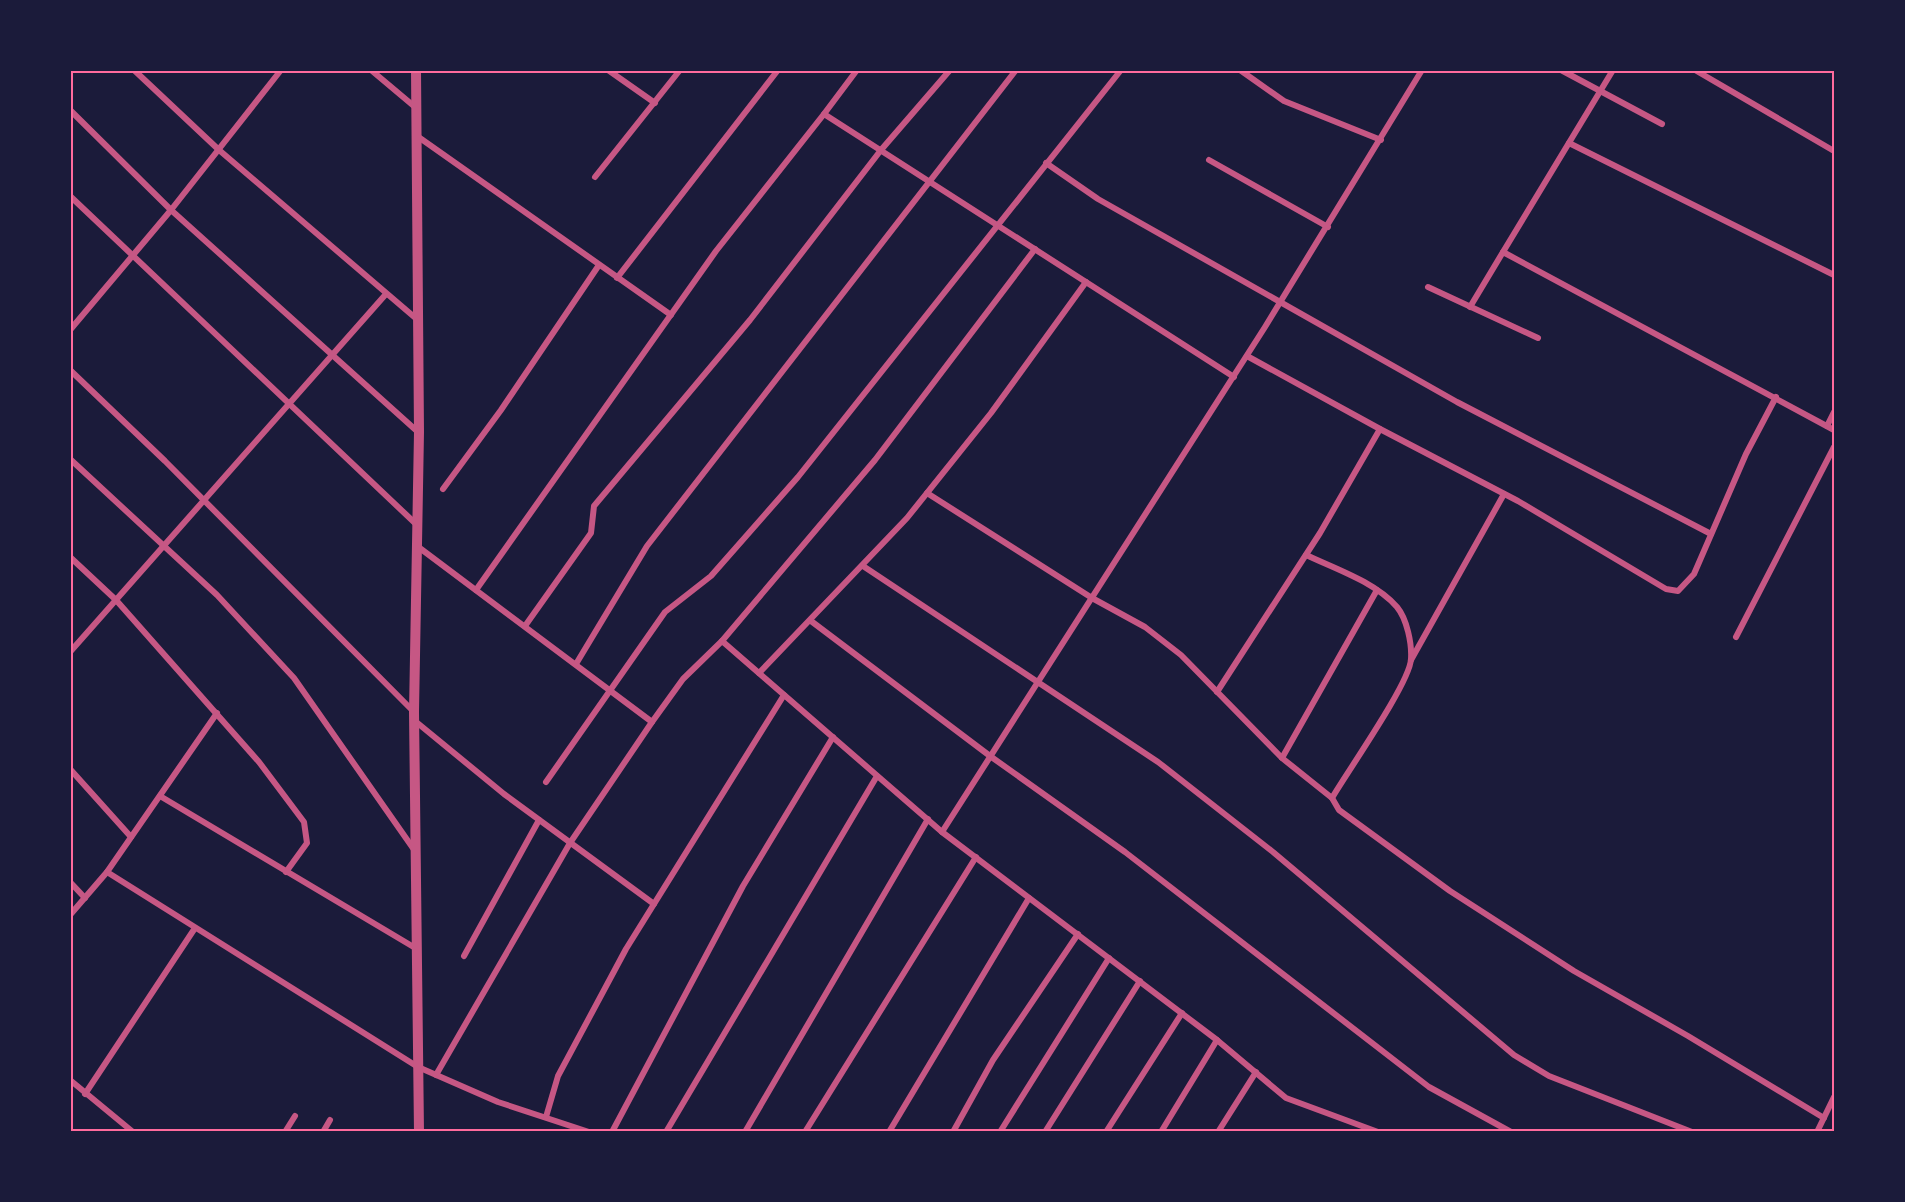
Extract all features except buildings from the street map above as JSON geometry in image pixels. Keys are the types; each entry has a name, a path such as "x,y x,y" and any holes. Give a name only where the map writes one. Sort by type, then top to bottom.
{"street":[{"path":"134,70 219,150 419,321"},
{"path":"70,330 171,210 281,70"},
{"path":"371,70 415,107"},
{"path":"416,70 419,321 415,716 418,1131"},
{"path":"608,70 655,103"},
{"path":"595,177 680,70"},
{"path":"618,278 778,70"},
{"path":"476,590 716,251 857,70"},
{"path":"525,626 591,533 594,506 750,320 881,150 950,70"},
{"path":"576,664 647,546 803,348 1016,70"},
{"path":"546,782 664,612 711,576 798,477 1121,70"},
{"path":"1240,70 1284,101 1382,140"},
{"path":"942,832 1234,377 1382,140 1422,70"},
{"path":"1561,70 1662,124"},
{"path":"1470,307 1613,70"},
{"path":"1695,70 1834,151"},
{"path":"70,110 171,210 419,432"},
{"path":"824,114 1234,377"},
{"path":"417,135 671,315"},
{"path":"1569,143 1834,275"},
{"path":"1209,160 1328,227"},
{"path":"1046,163 1098,199 1457,402 1711,534"},
{"path":"70,196 416,524"},
{"path":"436,1075 570,843 683,679 722,640 875,460 1035,249"},
{"path":"1503,252 1834,430"},
{"path":"443,489 501,410 598,265"},
{"path":"759,673 863,566 927,493 991,413 1086,282"},
{"path":"1428,287 1538,338"},
{"path":"70,652 290,406 386,294"},
{"path":"1247,356 1504,494 1665,589 1678,591 1686,585 1746,454 1776,397"},
{"path":"70,370 204,500 415,716 539,820 654,904"},
{"path":"1827,426 1834,412"},
{"path":"1217,692 1306,555 1380,429"},
{"path":"1736,637 1834,447"},
{"path":"70,459 217,595 294,678 416,853"},
{"path":"927,493 1092,598 1145,627 1181,656 1282,758 1332,798 1339,810 1450,891 1574,971 1824,1118"},
{"path":"1332,798 1401,686 1411,660 1504,494"},
{"path":"417,546 611,689 652,722"},
{"path":"1306,555 1377,590 1398,609 1405,621 1411,660"},
{"path":"70,557 116,600 266,770 307,830 308,843 286,872"},
{"path":"863,566 1037,684 1158,762 1273,852 1514,1055 1549,1076 1692,1131"},
{"path":"1282,758 1377,590"},
{"path":"811,621 990,756 1125,852 1429,1087 1511,1131"},
{"path":"722,640 942,832 1217,1040 1286,1098 1378,1131"},
{"path":"546,1117 558,1076 581,1029 654,904 784,695"},
{"path":"70,915 107,872 217,713"},
{"path":"612,1131 743,886 833,737"},
{"path":"70,769 131,837"},
{"path":"666,1131 877,776"},
{"path":"160,796 417,949"},
{"path":"745,1131 928,819"},
{"path":"464,956 539,820"},
{"path":"805,1131 976,857"},
{"path":"107,872 418,1067 498,1102 589,1131"},
{"path":"70,882 86,898"},
{"path":"889,1131 1029,898"},
{"path":"85,1094 195,928"},
{"path":"953,1131 993,1060 1078,934"},
{"path":"1000,1131 1109,958"},
{"path":"1045,1131 1140,981"},
{"path":"1106,1131 1182,1013"},
{"path":"1161,1131 1217,1040"},
{"path":"1218,1131 1256,1072"},
{"path":"70,1080 133,1131"},
{"path":"1817,1131 1834,1097"},
{"path":"285,1131 295,1116"},
{"path":"323,1131 330,1120"}]}
